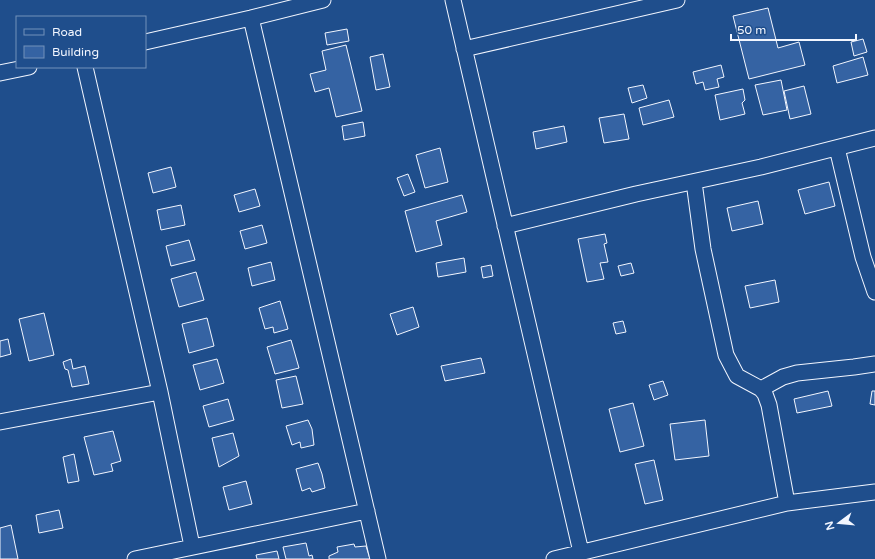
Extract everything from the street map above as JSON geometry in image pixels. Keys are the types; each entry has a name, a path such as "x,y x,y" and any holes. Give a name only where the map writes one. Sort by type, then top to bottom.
{"street":[{"path":"146,42 323,0"},
{"path":"453,0 581,552"},
{"path":"464,49 677,0"},
{"path":"251,18 378,559"},
{"path":"0,73 24,68"},
{"path":"85,68 160,392 192,546"},
{"path":"505,226 875,138"},
{"path":"837,148 863,257 875,292"},
{"path":"694,182 703,249 726,355 738,376 761,389 765,394 769,405 787,503"},
{"path":"761,389 783,377 797,373 875,364"},
{"path":"0,422 160,392"},
{"path":"554,559 787,503 875,492"},
{"path":"135,559 367,511"}],"building":[{"path":"768,8 778,48 799,42 805,65 749,79 733,16"},
{"path":"347,29 349,41 327,45 325,33"},
{"path":"863,39 867,52 854,56 851,42"},
{"path":"346,45 362,111 336,117 329,88 315,92 310,74 326,70 322,51"},
{"path":"383,54 390,87 376,90 370,57"},
{"path":"863,57 868,75 837,83 833,66"},
{"path":"721,65 724,77 717,79 719,87 705,90 703,82 696,84 693,72"},
{"path":"781,80 787,110 763,115 755,85"},
{"path":"643,85 647,98 632,103 628,88"},
{"path":"804,86 811,114 790,119 784,91"},
{"path":"743,89 745,100 742,103 745,114 720,120 715,95"},
{"path":"669,100 674,117 643,125 639,108"},
{"path":"624,114 629,139 604,143 599,118"},
{"path":"363,122 365,136 344,140 342,126"},
{"path":"564,126 567,142 536,149 533,132"},
{"path":"440,148 448,182 425,188 416,155"},
{"path":"171,167 176,187 153,193 148,173"},
{"path":"408,174 415,192 404,196 397,178"},
{"path":"829,182 835,206 805,214 798,190"},
{"path":"255,189 260,206 239,212 234,195"},
{"path":"462,195 467,212 436,221 442,245 416,252 405,211"},
{"path":"758,201 763,224 732,231 727,208"},
{"path":"181,205 185,225 161,230 157,210"},
{"path":"262,225 267,243 245,249 240,231"},
{"path":"605,234 607,243 604,244 608,262 600,263 604,279 587,282 578,239"},
{"path":"189,240 195,260 171,266 166,246"},
{"path":"464,258 466,272 438,277 436,263"},
{"path":"271,262 275,280 252,286 248,268"},
{"path":"631,263 634,273 621,276 618,266"},
{"path":"491,265 493,276 483,278 481,267"},
{"path":"196,272 204,300 179,307 171,279"},
{"path":"775,280 779,302 750,308 745,286"},
{"path":"280,301 288,329 274,333 273,327 265,329 259,308"},
{"path":"413,307 419,327 397,335 390,314"},
{"path":"44,313 54,355 29,361 19,319"},
{"path":"207,318 214,346 189,353 182,324"},
{"path":"623,321 626,332 616,334 613,323"},
{"path":"8,339 11,354 0,357 0,341"},
{"path":"291,340 299,368 275,374 267,347"},
{"path":"481,358 485,373 445,381 441,366"},
{"path":"71,359 73,369 85,366 89,384 72,387 68,370 65,369 63,362"},
{"path":"217,359 224,383 200,390 193,365"},
{"path":"296,376 303,404 282,408 276,380"},
{"path":"663,381 668,395 654,400 649,385"},
{"path":"828,391 832,406 797,413 794,399"},
{"path":"872,391 875,391 875,405 870,404"},
{"path":"228,399 234,420 209,427 203,406"},
{"path":"633,403 644,446 620,452 609,409"},
{"path":"308,420 312,429 314,445 301,448 300,442 292,445 286,426"},
{"path":"705,420 709,456 675,460 670,424"},
{"path":"113,431 121,461 111,464 113,471 94,475 84,437"},
{"path":"233,433 239,456 219,467 212,438"},
{"path":"74,454 79,481 68,483 63,457"},
{"path":"654,460 663,500 645,504 635,464"},
{"path":"318,463 325,488 312,492 310,488 302,491 296,469"},
{"path":"246,481 252,504 229,510 223,487"},
{"path":"59,510 63,528 39,533 36,515"},
{"path":"11,525 18,559 0,559 0,528"},
{"path":"306,543 309,556 312,555 313,559 286,559 283,547"},
{"path":"354,544 355,547 366,546 370,559 329,559 329,556 338,552 337,547"},
{"path":"277,551 279,559 257,559 256,555"}]}
